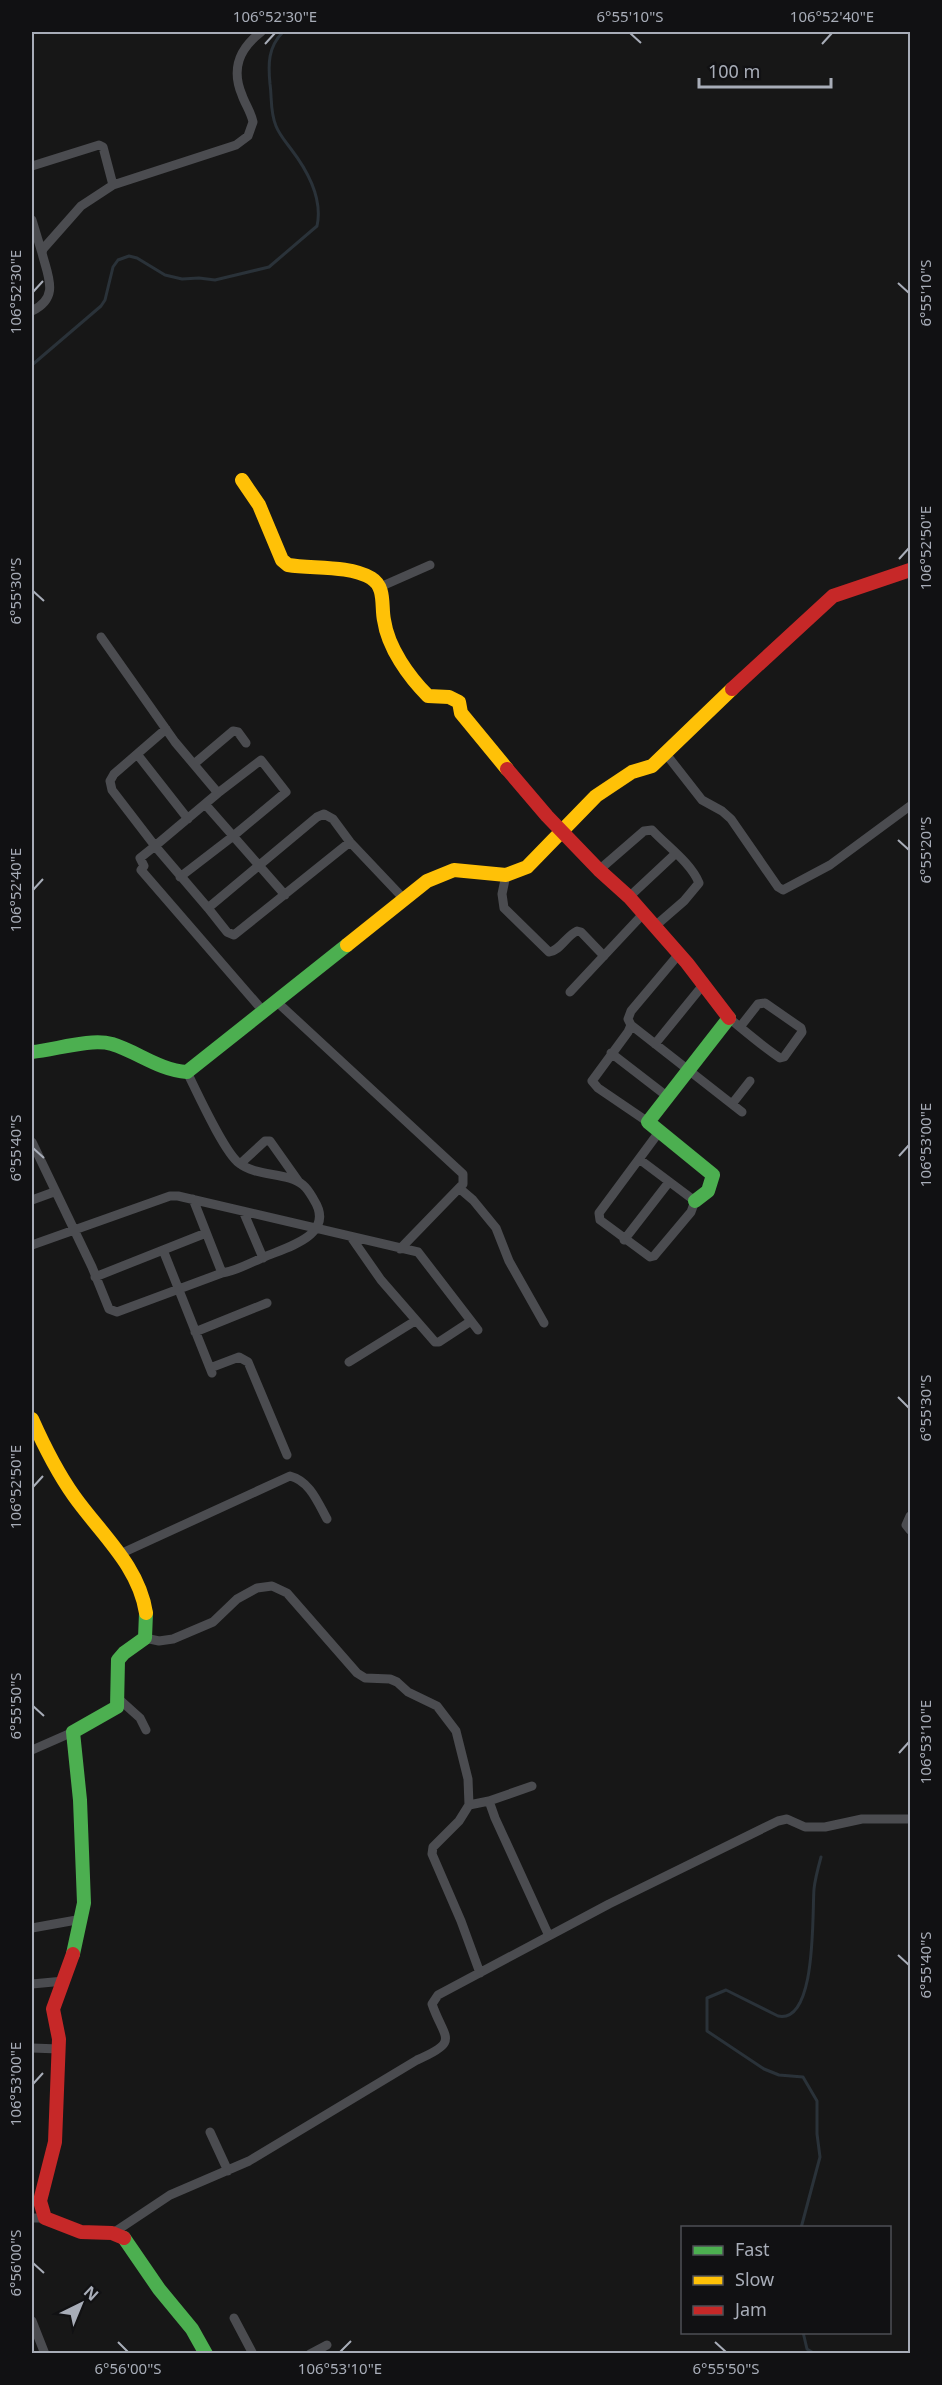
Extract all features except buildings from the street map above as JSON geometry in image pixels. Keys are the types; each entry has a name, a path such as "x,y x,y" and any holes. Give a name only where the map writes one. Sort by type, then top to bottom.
{"street":[{"path":"42,253 81,206 113,185 236,146 245,138 251,131 253,122 238,85 236,66 247,44 261,32"},
{"path":"32,166 99,145 103,147 113,185"},
{"path":"32,220 50,290 47,300 32,310"},
{"path":"242,480 259,505 282,560 288,565 362,575 374,580 380,587 386,629 410,675 428,696 448,697 459,702 461,712 469,724 561,831 629,897 679,954 734,1023 781,1058 799,1038 801,1028 765,1003 758,1004 734,1023 689,1070 648,1122"},
{"path":"380,587 430,565"},
{"path":"32,1052 100,1043 111,1044 167,1069 187,1072 427,881 454,870 506,875 527,867 596,796 632,772 652,765 666,754 755,666 833,596 910,570"},
{"path":"101,637 166,729 218,793"},
{"path":"166,729 114,774 110,782 112,790 123,807 227,932 234,935 350,842"},
{"path":"194,764 229,732 238,732 246,743"},
{"path":"137,754 188,819"},
{"path":"666,754 702,800 731,819 778,887 784,891 830,865 910,806"},
{"path":"180,877 285,794 285,789 261,760 140,858 144,865 141,870 264,1012"},
{"path":"205,804 285,895"},
{"path":"208,908 324,814 333,819 350,842 404,899"},
{"path":"599,870 640,833 652,830 699,883 684,901 654,927"},
{"path":"629,897 675,854"},
{"path":"506,875 502,894 504,908 549,952 554,951 571,933 577,931 604,956"},
{"path":"570,992 643,914"},
{"path":"679,954 631,1011 628,1019 631,1025 742,1112"},
{"path":"655,1044 703,985"},
{"path":"277,1002 453,1164 464,1177 463,1184 400,1249"},
{"path":"631,1025 593,1078 593,1083 648,1122 713,1175 710,1188 703,1198 695,1201 691,1212 654,1256 646,1256 600,1220 598,1215 659,1132"},
{"path":"611,1053 668,1097"},
{"path":"187,1072 223,1142 240,1164 264,1174 299,1182"},
{"path":"732,1104 750,1081"},
{"path":"32,1142 109,1309 117,1312 263,1258 311,1236 321,1215 320,1208 270,1141 265,1141 240,1164"},
{"path":"639,1159 695,1201"},
{"path":"624,1240 669,1182"},
{"path":"459,1188 473,1200 496,1228 509,1261 544,1323"},
{"path":"32,1200 54,1192"},
{"path":"32,1245 170,1196 193,1199 421,1255 478,1330"},
{"path":"193,1199 222,1273"},
{"path":"243,1211 263,1258"},
{"path":"95,1277 206,1233"},
{"path":"351,1237 381,1280 433,1341 438,1342 471,1321"},
{"path":"163,1250 211,1371 239,1357 248,1362 287,1455"},
{"path":"195,1332 267,1303"},
{"path":"349,1362 416,1321"},
{"path":"32,1419 65,1483 120,1554 146,1606 148,1623 145,1638 117,1661 120,1700 113,1710 32,1750"},
{"path":"120,1554 290,1476 302,1481 308,1487 327,1519"},
{"path":"910,1516 906,1525 910,1530"},
{"path":"145,1638 159,1641 173,1639 213,1622 237,1599 257,1588 272,1586 283,1590 357,1673 365,1678 390,1679 398,1682 408,1692 437,1706 456,1731 468,1779 469,1805 459,1821 433,1847 432,1854 457,1911 480,1973"},
{"path":"120,1700 140,1718 146,1730"},
{"path":"73,1731 80,1809 84,1903 77,1944 52,2009 59,2039 55,2142 38,2218 85,2232 113,2233 125,2238 159,2289 192,2330 206,2354"},
{"path":"469,1805 489,1801 532,1786"},
{"path":"489,1801 549,1936"},
{"path":"113,2233 170,2195 249,2161 417,2060 441,2049 447,2036 433,2007 434,1999 609,1904 778,1821 787,1819 805,1827 825,1827 862,1819 910,1819"},
{"path":"32,1928 82,1919"},
{"path":"32,1983 64,1981"},
{"path":"32,2048 59,2049"},
{"path":"210,2132 228,2171"},
{"path":"234,2319 254,2354"},
{"path":"32,2321 45,2354"},
{"path":"310,2354 327,2345"}],"waterway":[{"path":"32,365 101,306 105,300 113,267 118,260 129,256 137,258 165,275 182,279 215,280 269,267 317,226 316,195 303,166 279,132 273,116 269,63 274,44 283,32"},
{"path":"802,2226 820,2157 817,2101 803,2077 779,2075 764,2069 707,2031 707,1998 726,1990 778,2016 791,2014 800,2003 810,1965 814,1889 821,1857"},
{"path":"803,2334 807,2349 815,2354"}],"traffic: fast":[{"path":"32,1052 83,1043 112,1044 167,1068 187,1072 347,945"},
{"path":"695,1201 708,1191 713,1175 648,1122 729,1018"},
{"path":"73,1954 84,1903 80,1800 73,1732 117,1707 118,1660 145,1638 146,1613"},
{"path":"124,2238 159,2289 192,2329 206,2354"}],"traffic: slow":[{"path":"242,480 259,505 282,560 288,565 352,571 376,582 381,592 386,631 407,671 428,696 449,697 459,702 461,713 507,769"},
{"path":"347,945 427,881 454,870 506,875 527,867 596,796 632,772 652,766 732,689"},
{"path":"32,1419 51,1459 68,1487 118,1551 136,1580 146,1613"}],"traffic: jam":[{"path":"732,689 833,596 910,570"},
{"path":"507,769 547,816 599,870 629,897 687,963 729,1018"},
{"path":"73,1954 53,2009 59,2039 55,2142 40,2201 45,2218 81,2232 112,2233 124,2238"}]}
